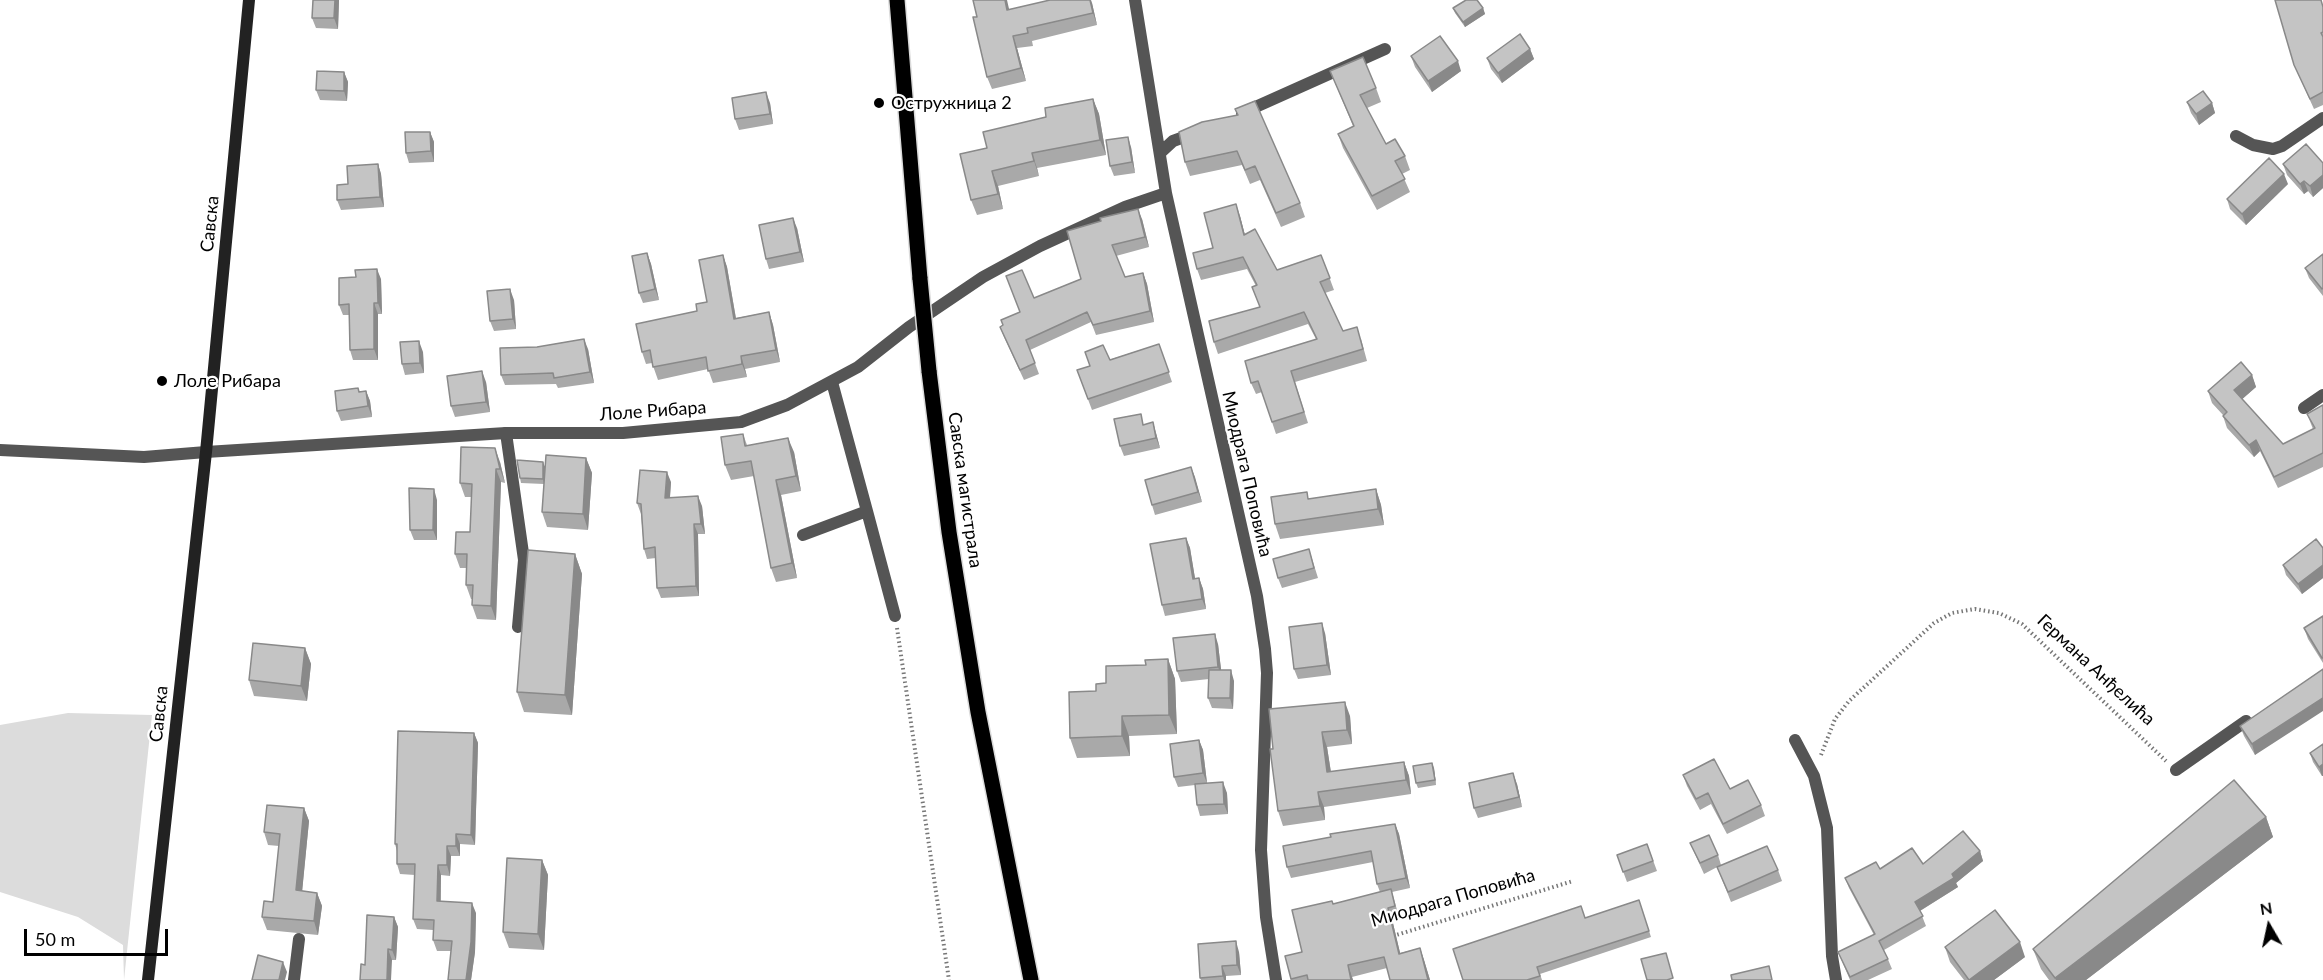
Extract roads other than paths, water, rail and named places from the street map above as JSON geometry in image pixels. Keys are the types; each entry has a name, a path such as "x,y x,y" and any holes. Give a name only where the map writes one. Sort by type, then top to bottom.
{"main road":[{"name":"Савска магистрала","path":"897,0 920,279 949,532 978,712 1031,980"}],"street":[{"name":"Савска","path":"148,980 206,452 249,0"},
{"name":"Миодрага Поповића","path":"1135,0 1166,193 1257,596 1265,649 1267,673 1261,850 1266,918 1276,980"},
{"path":"1229,119 1295,92 1385,49"},
{"path":"2236,136 2253,145 2273,148 2283,146 2323,118"},
{"path":"1160,153 1173,141 1207,128"},
{"name":"Лоле Рибара","path":"206,452 506,433 623,433 741,422 779,408 858,368 928,314 983,277 1040,246 1125,207 1166,193"},
{"path":"832,382 895,616"},
{"path":"2304,408 2323,395"},
{"path":"506,433 524,560 518,627"},
{"path":"0,450 144,457 206,452"},
{"path":"803,535 867,511"},
{"path":"2176,770 2246,721"},
{"path":"1795,740 1814,776 1827,828 1832,956 1836,980"},
{"path":"294,980 299,939"}],"place":[{"name":"Остружница 2","path":"879,103"},
{"name":"Лоле Рибара","path":"162,381"}]}
